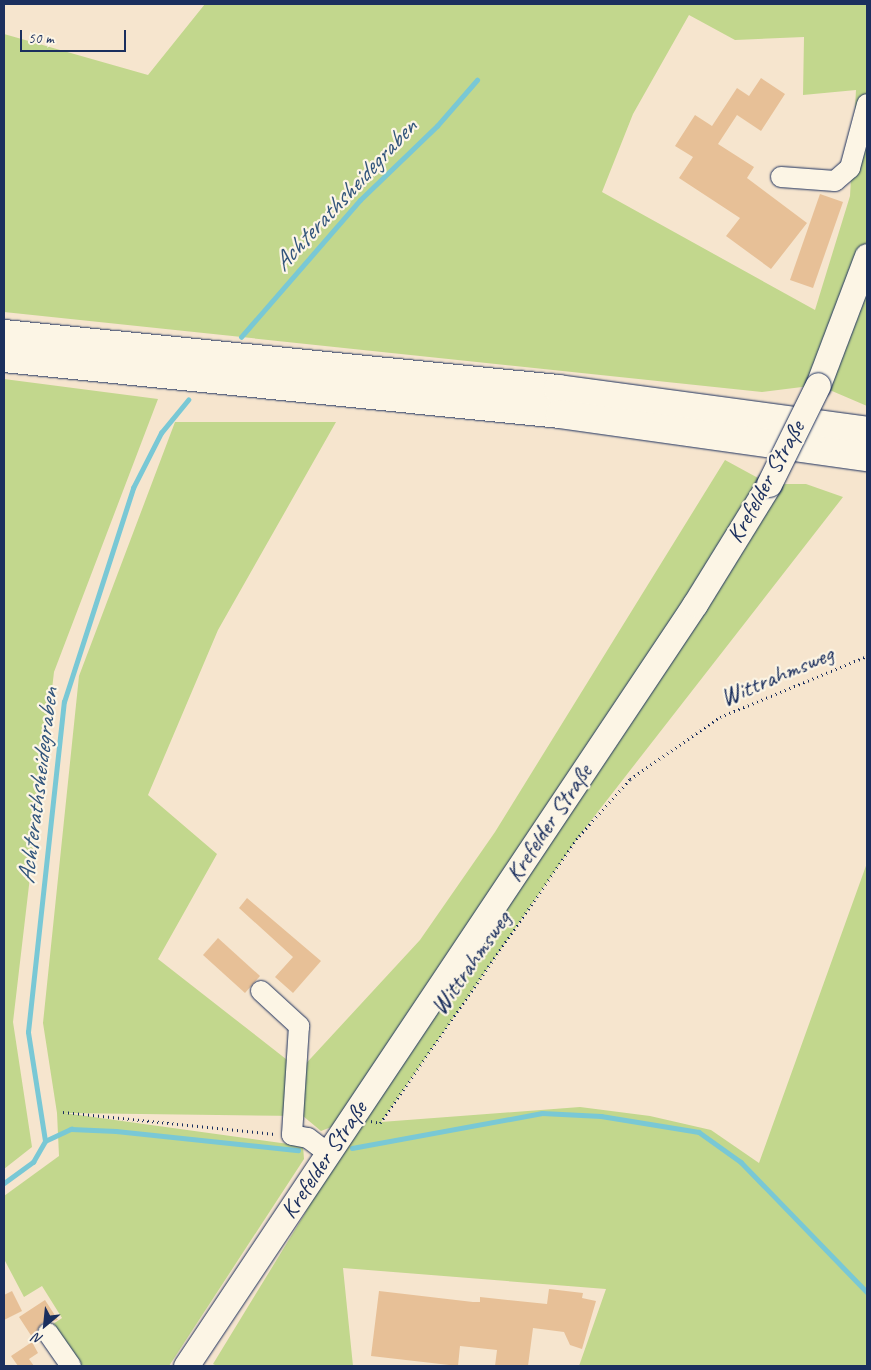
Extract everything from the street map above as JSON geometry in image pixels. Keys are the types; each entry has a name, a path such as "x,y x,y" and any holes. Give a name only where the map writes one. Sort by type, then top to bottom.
{"highway":[{"path":"4,334 558,389 867,431"},
{"path":"4,358 560,414 867,457"}],"main road":[{"name":"Krefelder Straße","path":"186,1366 695,604 769,484 818,385 867,256"}],"lane":[{"path":"781,177 835,181 850,168 867,104"},
{"path":"261,991 299,1026 292,1135 308,1138 328,1154"},
{"path":"48,1334 71,1366"}],"path":[{"name":"Wittrahmsweg","path":"352,1118 380,1123 579,836 630,779 720,717 867,656"},
{"path":"63,1112 292,1135"}],"green space":[{"path":"205,4 867,4 867,406 818,385 762,392 4,312 4,34 148,75","holes":["689,15 735,40 804,37 803,95 856,90 850,196 815,310 602,192 633,114"]},
{"path":"4,379 158,399 54,672 13,1022 32,1147 4,1169"},
{"path":"175,422 336,422 218,630 148,795 217,854 158,959 300,1070 420,940 495,832 725,460 769,484 806,484 843,497 579,836 381,1122 580,1107 650,1116 711,1130 759,1163 867,863 867,1366 579,1366 606,1289 343,1268 353,1366 217,1366 213,1364 304,1215 352,1119 321,1131 303,1116 64,1113 303,1146 304,1159 169,1366 74,1366 47,1328 62,1318 42,1286 24,1297 4,1259 4,1196 59,1156 57,1113 43,1023 79,676"}],"building":[{"path":"761,78 785,94 761,131 737,115 718,144 754,167 747,178 807,223 771,269 726,236 740,218 679,178 693,157 675,146 695,115 712,126 737,88 749,96"},
{"path":"820,194 843,202 813,288 790,280"},
{"path":"247,898 321,961 293,993 275,977 293,957 239,908"},
{"path":"218,938 260,976 245,993 203,955"},
{"path":"549,1289 583,1293 582,1298 596,1301 582,1349 570,1345 564,1332 533,1328 528,1366 495,1366 497,1350 460,1346 458,1366 371,1356 379,1291 473,1302 480,1302 480,1297 547,1304"},
{"path":"12,1291 22,1311 4,1320 4,1295"},
{"path":"45,1300 58,1320 42,1323 32,1337 19,1317"},
{"path":"32,1342 38,1353 29,1359 34,1366 18,1366 11,1356"}],"waterway":[{"name":"Achterathsheidegraben","path":"241,337 360,200 437,126 477,80"},
{"name":"Achterathsheidegraben","path":"4,1183 33,1162 45,1141 28,1032 64,702 133,488 161,433 188,400"},
{"path":"352,1148 542,1113 601,1116 699,1132 741,1162 867,1292"},
{"path":"45,1141 71,1129 116,1131 298,1150"}]}
